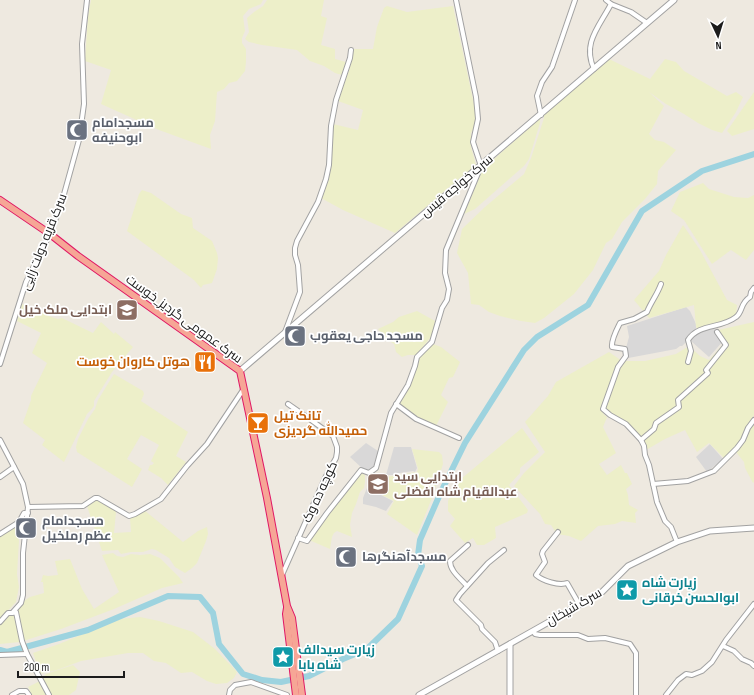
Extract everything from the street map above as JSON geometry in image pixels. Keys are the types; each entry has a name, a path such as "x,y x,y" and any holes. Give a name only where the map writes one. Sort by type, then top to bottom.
{"highway":[{"name":"سرک عمومی گردیز_خوست","path":"0,200 50,234 78,256 240,371 266,490 287,606 292,618 296,695"},
{"name":"سرک عمومی گردیز_خوست","path":"295,661 302,695"}],"street":[{"name":"سرک قریه دولت زایی","path":"0,364 26,282 50,234 61,205 79,140 84,104 82,44 87,0"},
{"path":"298,538 307,541 361,470 369,473 376,468 391,413 403,394 413,373 417,357 432,342 442,308 447,300 449,289 445,273 446,250 481,166 473,142 478,119 476,97 456,0"},
{"path":"541,114 536,96 542,82 552,67 575,0"},
{"path":"606,0 611,4 632,12 647,23"},
{"name":"سرک خواجه قیس","path":"240,371 674,0"},
{"path":"594,69 590,61 590,42 611,4"},
{"path":"285,333 300,292 298,264 294,248 318,202 326,179 329,165 331,126 336,100 350,58 351,50"},
{"path":"661,284 657,296 650,304 647,312 620,324 611,343 612,347 614,348 626,349 626,356 618,367 603,409 610,415 626,424 641,440 649,465 657,502 665,521 671,526 677,542"},
{"path":"688,362 691,351 688,340 692,333 737,317 744,300 750,297 754,288"},
{"path":"641,440 654,429 656,423 679,407 678,400 708,374 706,370 726,345 717,332"},
{"path":"28,507 84,506 95,498 98,498 129,516 135,514 161,499 187,466 207,444 243,390"},
{"name":"کوچه ده وک","path":"282,575 325,478 336,458 337,447 333,436 288,404"},
{"path":"396,404 416,418 459,438"},
{"path":"653,484 688,481 714,471 737,448 754,420"},
{"path":"0,440 24,484 28,507 23,553 24,595 21,603 12,613"},
{"path":"0,452 5,448"},
{"path":"0,477 14,467"},
{"path":"0,534 18,522 24,513 28,513"},
{"name":"سرک شیخان","path":"419,695 602,592 628,566 677,542 710,531 754,528"},
{"path":"558,532 543,551 542,554 545,562 536,575 562,585 567,583 579,604"},
{"path":"467,586 451,569 449,562 468,545"},
{"path":"498,651 495,642 481,625 456,600 488,563 504,550"},
{"path":"666,695 678,680 686,674 692,675 702,671 712,662 726,640 754,604"},
{"path":"0,622 8,613 16,612 22,641 27,654 49,695"},
{"path":"533,631 535,634 540,635 578,635 588,639 605,638 630,644 636,653 636,695"},
{"path":"510,644 510,695"},
{"path":"723,646 734,651 742,659 752,663 754,666"},
{"path":"0,655 27,654"},
{"path":"229,695 230,690 235,685 251,682 287,695"},
{"path":"12,695 19,691 26,691 29,695"}],"shaded area":[{"path":"686,307 690,311 696,324 696,332 711,324 724,340 709,357 691,341 694,335 682,346 676,349 623,359 629,337 627,326"},
{"path":"366,443 378,451 377,460 372,469 368,471 363,469 350,457"},
{"path":"710,444 723,459 707,472 696,457"},
{"path":"394,447 411,447 417,468 415,472 413,471 386,475"},
{"path":"367,488 393,501 386,511 363,504 363,498"}],"green space":[{"path":"91,0 263,0 261,4 249,9 243,16 245,31 242,38 242,43 246,49 245,71 237,81 229,83 224,89 217,92 215,121 210,135 211,149 159,130 101,104 111,70 85,61 88,16"},
{"path":"267,0 324,0 321,16 327,18 321,45 335,49 335,59 346,62 342,75 310,61 297,50 262,45 249,42 245,39 249,32 247,18 263,6"},
{"path":"387,6 407,12 453,6 476,119 475,126 471,133 471,147 476,165 395,233 343,210 321,198 329,165 333,124 358,130 363,110 338,101 337,98 354,49 373,49 377,27 384,8"},
{"path":"609,59 650,79 665,59 676,62 684,71 727,96 736,92 743,97 736,112 722,133 698,123 649,92 664,106 649,134 655,140 664,142 676,150 658,171 657,184 645,199 622,222 612,239 606,243 593,270 574,294 544,318 535,323 500,316 489,312 479,305 471,304 468,273 457,253 462,229 524,174 531,158 544,114"},
{"path":"754,92 754,129 732,136 727,131"},
{"path":"540,118 540,123 529,159 524,166 475,209 464,214 483,169"},
{"path":"703,183 709,189 734,197 748,198 754,195 754,250 746,260 731,250 712,264 684,220 671,211 680,192"},
{"path":"142,190 151,193 181,214 192,218 193,228 212,241 218,258 217,269 212,283 203,285 201,288 194,280 127,231 139,194"},
{"path":"683,225 700,250 727,300 737,305 736,316 720,324 698,329 696,327 694,305 649,318 634,300 659,271"},
{"path":"22,304 51,317 58,319 62,318 93,333 101,322 114,334 115,332 133,347 112,372 94,401 94,406 87,414 64,462 42,445 45,440 23,423 31,396 47,363 32,353 41,333 17,321"},
{"path":"417,311 435,321 432,336 416,355 402,357 396,352 394,344 385,338 378,329 393,322 399,317"},
{"path":"754,322 754,415 739,443 725,459 709,443 697,452 685,430 646,450 633,433 627,422 602,413 607,417 603,427 616,453 599,464 607,475 621,465 625,473 627,473 632,484 626,489 629,505 638,510 635,513 636,523 622,521 615,524 598,526 581,541 569,536 557,534 551,525 545,524 540,514 514,486 524,473 545,452 525,422 548,396 556,382 609,352 622,361 645,361 676,354 689,346 700,356 709,360 725,342 718,330"},
{"path":"433,344 441,347 460,362 453,377 449,378 441,395 448,402 436,426 421,419 399,405 419,358"},
{"path":"114,374 143,391 144,394 141,401 188,432 176,456 186,462 168,485 161,478 148,470 150,465 154,463 151,461 159,445 141,435 127,459 142,469 132,487 77,452 76,447 78,439 95,409 98,400"},
{"path":"754,420 753,483 745,468 744,462 736,452"},
{"path":"522,428 539,452 520,468 520,473 509,485 528,510 527,513 495,527 496,538 484,545 477,545 473,538 465,543 450,526 455,519 448,511 448,501 455,484"},
{"path":"412,449 439,452 442,455 443,464 432,498 417,535 387,514 394,501 372,488 367,488 369,474 386,477 417,472 418,469"},
{"path":"360,473 365,475 365,482 364,488 360,492 352,513 350,525 352,537 337,531 332,537 330,549 309,540"},
{"path":"97,499 107,503 116,512 114,533 131,532 130,518 144,510 183,542 198,531 207,527 208,534 197,563 185,573 175,567 169,558 156,550 152,549 143,552 121,554 118,550 102,551 87,506"},
{"path":"17,525 19,541 17,574 19,587 16,602 0,619 0,532 3,529"},
{"path":"113,553 117,556 123,557 131,554 150,554 160,558 183,583 162,588 114,609 61,629 20,642 0,644 0,624 21,603 30,597 44,593 43,582 41,582 43,575 58,575 55,561 70,559 82,589 94,609 119,592 102,555"},
{"path":"140,617 159,621 193,632 215,649 237,672 234,678 227,683 216,684 207,681 192,672 181,673 166,663 154,661 143,653 128,653 81,661 57,670 40,674 33,653 120,619"},
{"path":"73,665 80,672 76,690 69,695 32,695 28,687 38,682 46,674"}],"waterway":[{"path":"0,650 7,652 88,630 168,596 200,597 213,613 219,644 243,674 262,680 281,682 309,676 367,649 398,619 422,566 418,555 420,540 440,494 465,443 524,350 537,337 588,305 642,211 702,171 754,154"}],"place":[{"name":"مسجدامام ابوحنیفه","path":"77,130"},
{"name":"ابتدایی ملک خیل","path":"127,310"},
{"name":"مسجد حاجی یعقوب","path":"295,336"},
{"name":"هوتل کاروان خوست","path":"205,362"},
{"name":"تانک تیل حمیدالله گردیزی","path":"258,423"},
{"name":"ابتدایی سید عبدالقیام شاه افضلی","path":"378,484"},
{"name":"مسجدامام عظم رملخیل","path":"26,528"},
{"name":"مسجدآهنگرها","path":"346,557"},
{"name":"زیارت شاه ابوالحسن خرقانی","path":"627,590"},
{"name":"زیارت سیدالف شاه بابا","path":"283,657"}]}
